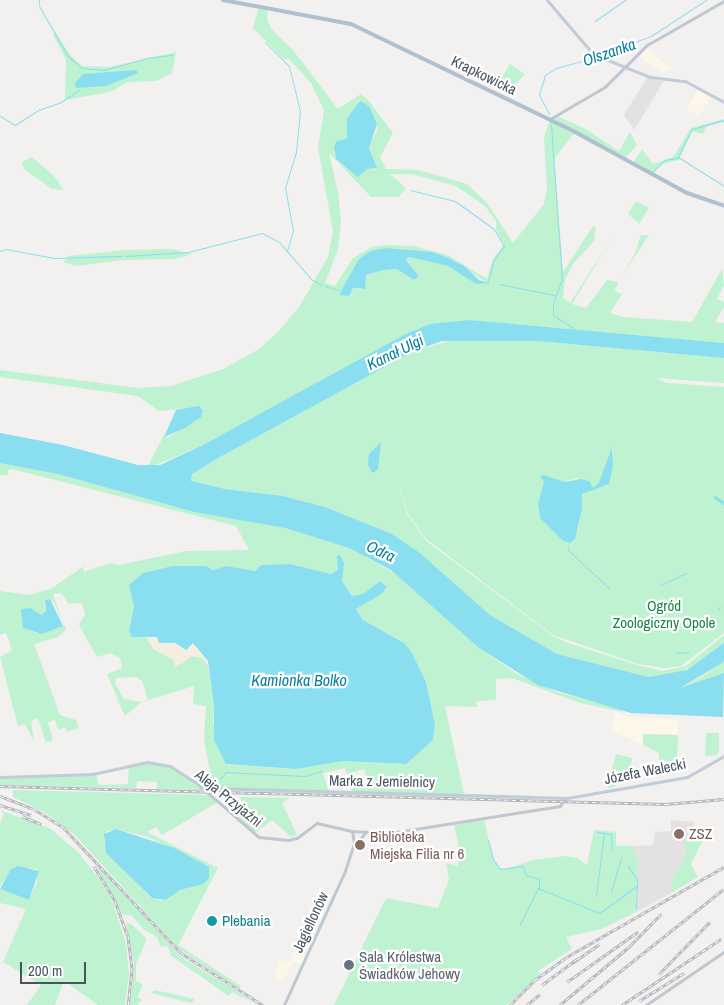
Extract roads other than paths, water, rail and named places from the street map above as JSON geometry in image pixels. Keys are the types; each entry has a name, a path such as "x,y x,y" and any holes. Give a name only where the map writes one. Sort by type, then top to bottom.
{"main road":[{"name":"Krapkowicka","path":"223,0 346,22 550,120 680,189 724,206"},
{"path":"547,0 583,46 596,56 628,66 650,77 685,82 724,102"},
{"name":"Józefa Walecki","path":"566,798 686,776 724,756"},
{"name":"Aleja Przyjaźni","path":"0,778 93,774 149,762 170,766 197,784"},
{"name":"Marka z Jemielnicy","path":"197,784 231,789 566,798"}],"street":[{"path":"550,120 605,87 648,45 724,1"},
{"name":"Aleja Przyjaźni","path":"197,784 259,837 295,839 318,823 351,831 390,833 474,822 534,808 560,806 566,798"},
{"name":"Jagiellonów","path":"284,1005 341,882 354,838 351,831"},
{"name":"Jagiellonów","path":"352,848 366,833"},
{"path":"646,1005 724,952"}],"water":[{"path":"136,70 138,73 106,86 76,88 75,83 83,74"},
{"path":"360,101 369,106 377,124 369,148 377,168 367,169 358,177 336,159 334,147 337,141 347,139 347,118"},
{"path":"388,248 431,252 446,257 464,266 479,280 489,283 476,284 448,266 409,257 406,260 419,276 414,280 397,269 384,270 366,275 365,289 353,288 349,296 339,295 358,260 370,251"},
{"path":"470,320 724,343 724,358 537,341 442,341 412,352 220,457 192,474 191,481 225,489 283,496 325,507 392,534 420,553 490,615 557,654 649,677 687,670 724,643 724,662 680,688 724,673 723,717 631,713 538,685 479,648 391,570 349,548 285,528 194,512 58,474 0,463 0,433 63,445 138,465 160,465 203,445 406,334 430,324"},
{"path":"199,406 203,410 201,417 185,428 164,437 176,410"},
{"path":"381,442 378,470 372,473 368,464 369,454"},
{"path":"612,447 613,464 609,484 582,494 582,510 575,539 570,543 562,540 540,518 538,504 544,482 540,476 543,475 565,482 581,479 589,481 593,488 599,483"},
{"name":"Kamionka Bolko","path":"340,555 344,563 342,581 352,596 363,594 380,581 387,587 380,595 356,609 363,620 404,643 411,651 426,682 435,725 433,740 406,764 343,761 296,769 226,764 214,740 214,706 208,661 193,643 186,650 175,643 159,643 157,637 132,637 129,631 134,606 129,585 143,573 172,566 206,566 213,570 226,566 255,571 261,565 290,564 331,574 338,570 337,556"},
{"path":"50,599 63,626 42,634 23,628 21,609 31,608 41,615 46,611 45,600"},
{"path":"116,829 174,848 209,867 209,878 203,884 180,890 165,900 152,898 106,853 104,834"},
{"path":"18,866 39,871 29,900 0,889 11,869"}],"waterway":[{"path":"595,21 625,0"},
{"name":"Olszanka","path":"599,55 651,36 706,0"},
{"path":"39,6 68,56 82,68 104,70 147,58 173,55"},
{"path":"265,42 289,66 300,111 296,152 285,187 293,231 287,251"},
{"name":"Olszanka","path":"549,114 539,94 545,75 556,68 596,57"},
{"path":"0,116 15,125 38,110 61,102 80,89"},
{"path":"724,120 692,129 678,157 724,186"},
{"name":"Olszanka","path":"551,125 562,279 553,302"},
{"path":"653,171 665,160 678,158"},
{"path":"410,190 455,201 494,229 504,246 494,259 488,282"},
{"path":"125,256 188,252 262,233 279,242 312,280 322,285"},
{"path":"0,251 6,249 54,258 122,256"},
{"path":"499,284 554,295"},
{"path":"325,286 339,290"},
{"name":"Olszanka","path":"553,304 553,315 573,328"},
{"path":"715,497 724,503"},
{"path":"568,550 609,588"},
{"path":"661,585 686,573"},
{"path":"676,653 688,652"},
{"path":"219,780 226,772 305,776 321,771"},
{"path":"597,832 611,834 612,850"},
{"path":"596,896 604,833"},
{"path":"488,840 493,859 500,869 523,866 526,875 539,879 539,889"},
{"path":"611,892 621,857"},
{"path":"630,865 628,867 637,879 636,908"},
{"path":"520,924 538,888 599,913 637,886"}],"railway":[{"path":"0,786 666,804 724,799"},
{"path":"0,796 34,809 63,827 181,953 263,1005"},
{"path":"0,805 31,815"},
{"path":"22,816 41,824"},
{"path":"94,866 115,901 128,936 132,969 128,1005"},
{"path":"510,1005 535,980 565,958 724,867"},
{"path":"578,1005 724,889"},
{"path":"560,1005 630,946 661,914"},
{"path":"659,974 710,922"},
{"path":"567,982 638,932"},
{"path":"622,1005 721,939"},
{"path":"571,964 600,944"},
{"path":"542,985 577,959"},
{"path":"639,1001 684,973"},
{"path":"527,1005 540,994"}],"place":[{"name":"ZSZ","path":"679,834"},
{"name":"Biblioteka Miejska Filia nr 6","path":"360,845"},
{"name":"Plebania","path":"212,921"},
{"name":"Sala Królestwa Świadków Jehowy","path":"349,965"}],"water label":[{"name":"Kanał Ulgi","path":"395,352"},
{"name":"Odra","path":"381,551"}],"park label":[{"name":"Ogród Zoologiczny Opole","path":"664,614"}]}
